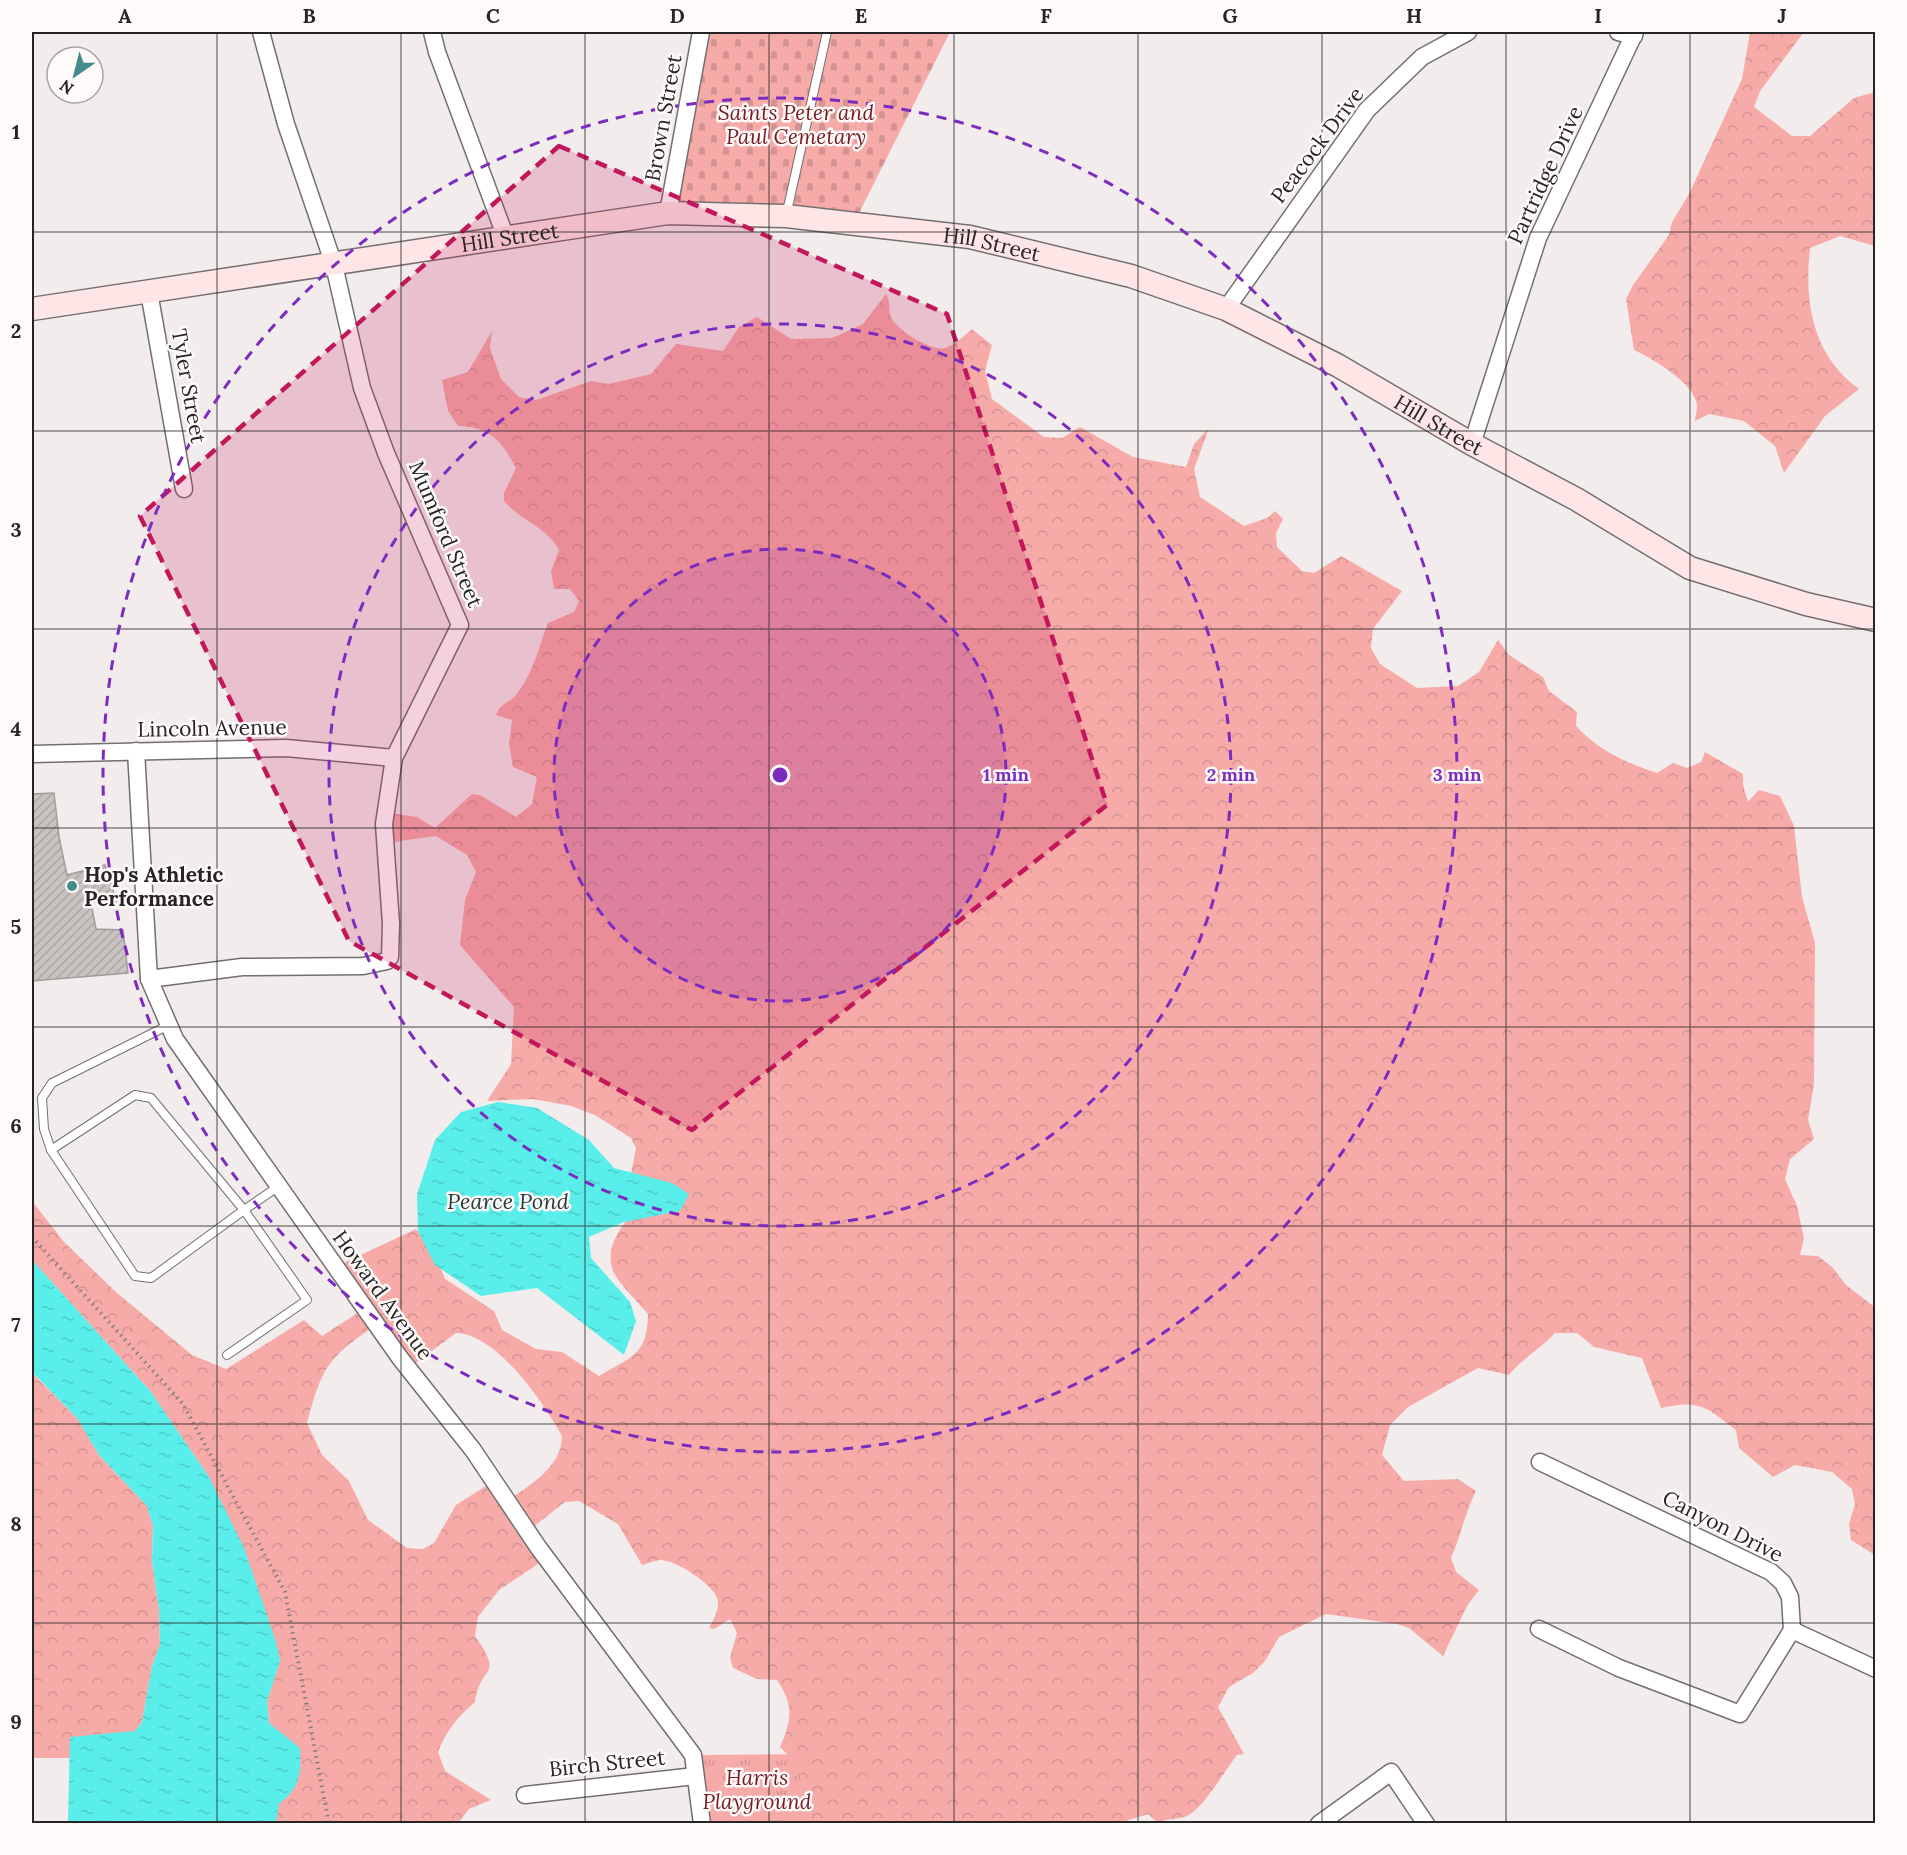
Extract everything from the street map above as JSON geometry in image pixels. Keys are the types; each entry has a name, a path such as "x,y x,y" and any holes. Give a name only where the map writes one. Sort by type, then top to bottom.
{"street":[{"name":"Mumford Street","path":"149,979 242,967 363,966 387,961 390,957 391,924 384,824 394,758 460,625 386,453 362,388 334,265 286,124 261,32"},
{"path":"432,32 437,52 506,238"},
{"name":"Brown Street","path":"668,213 701,32"},
{"name":"Peacock Drive","path":"1226,309 1367,110 1422,57 1468,32"},
{"name":"Partridge Drive","path":"1472,444 1538,238 1629,33"},
{"name":"Hill Street","path":"32,309 668,213 786,216 970,237 1131,276 1226,309 1337,365 1472,444 1576,499 1690,568 1806,604 1875,620"},
{"name":"Tyler Street","path":"149,292 184,489"},
{"name":"Lincoln Avenue","path":"32,754 286,748 394,758"},
{"name":"Howard Avenue","path":"136,751 149,979 175,1039 400,1358 473,1450 538,1547 693,1755 702,1824"},
{"name":"Canyon Drive","path":"1540,1462 1771,1572 1782,1583 1790,1598 1792,1630"},
{"path":"1539,1629 1619,1668 1740,1714 1792,1630 1875,1669"},
{"path":"1319,1824 1391,1772 1426,1824"},
{"name":"Birch Street","path":"525,1795 695,1776"}],"lane":[{"path":"786,216 827,32"},
{"path":"169,1025 52,1083 42,1098 44,1129 51,1150 135,1276 151,1278 279,1186"},
{"path":"51,1150 135,1095 151,1098 244,1210 307,1300 227,1355"}],"path":[{"path":"32,1237 183,1404 285,1592 329,1824"}],"highlighted area":[{"path":"559,146 947,314 1107,805 692,1130 349,941 140,516"}],"green space":[{"name":"Saints Peter and Paul Cemetary","path":"701,32 950,32 853,225 668,213"},
{"path":"1750,32 1804,32 1760,91 1754,107 1792,136 1810,136 1854,98 1875,92 1875,246 1840,236 1810,248 1808,268 1810,307 1821,344 1843,375 1859,389 1825,416 1784,473 1775,446 1744,421 1709,414 1695,421 1697,406 1689,389 1672,373 1634,350 1626,299 1633,285 1669,235 1672,222 1689,194 1742,79"},
{"path":"886,294 894,322 907,334 932,347 948,347 972,329 992,345 985,371 992,399 1044,437 1062,438 1080,427 1133,457 1186,467 1194,444 1209,428 1194,469 1200,497 1244,526 1267,518 1275,511 1283,519 1276,533 1277,547 1302,571 1314,573 1341,556 1402,591 1373,629 1371,648 1380,664 1417,688 1458,686 1479,672 1498,640 1509,655 1543,677 1549,691 1577,712 1576,726 1613,755 1657,773 1673,763 1687,768 1701,762 1705,752 1743,774 1743,785 1748,802 1759,790 1780,796 1794,826 1802,897 1815,943 1814,1084 1808,1120 1814,1139 1790,1159 1785,1179 1797,1206 1804,1238 1800,1255 1818,1256 1833,1268 1846,1285 1875,1305 1875,1555 1851,1540 1849,1524 1855,1504 1852,1489 1832,1472 1795,1465 1773,1477 1739,1448 1736,1430 1709,1411 1702,1407 1685,1404 1661,1408 1642,1358 1594,1347 1577,1333 1555,1333 1509,1375 1478,1368 1408,1407 1390,1425 1382,1455 1404,1481 1458,1479 1476,1491 1451,1558 1456,1572 1479,1590 1467,1606 1443,1656 1409,1628 1397,1624 1326,1614 1279,1637 1265,1661 1253,1673 1229,1687 1218,1707 1244,1754 1237,1755 1205,1800 1185,1817 1158,1823 1148,1814 1116,1824 804,1823 797,1805 801,1768 780,1747 789,1720 789,1705 777,1680 757,1679 733,1668 730,1658 737,1633 730,1619 714,1629 709,1628 716,1614 718,1602 714,1592 701,1579 667,1561 658,1560 642,1565 618,1524 579,1501 565,1502 528,1531 544,1560 499,1590 478,1617 475,1636 490,1665 481,1681 475,1702 453,1725 438,1752 445,1771 491,1800 469,1809 458,1823 261,1823 269,1723 267,1701 280,1661 209,1477 151,1392 32,1260 32,1201 64,1242 117,1293 192,1355 226,1369 304,1320 322,1336 359,1312 335,1267 416,1229 436,1256 445,1279 494,1311 502,1330 536,1349 562,1352 599,1376 636,1353 645,1339 648,1314 613,1271 611,1251 618,1233 643,1201 631,1174 636,1148 631,1138 595,1115 571,1106 533,1099 487,1101 511,1064 514,1007 460,945 465,900 476,872 467,855 436,836 386,843 384,812 417,817 435,828 472,794 480,795 516,817 532,804 537,777 513,767 509,744 512,720 496,715 502,706 515,696 526,680 548,623 574,612 579,601 570,589 554,589 551,571 559,550 554,542 541,529 518,514 504,501 504,493 516,468 511,458 494,437 479,429 458,426 448,411 442,380 468,372 492,331 490,348 501,379 519,397 536,400 591,381 609,384 651,374 676,344 723,351 739,327 757,317 791,339 832,338 863,324","holes":["373,1327 409,1368 456,1333 472,1336 503,1357 518,1372 544,1406 562,1436 557,1457 535,1482 507,1501 489,1484 456,1505 434,1543 423,1549 407,1548 368,1520 349,1481 322,1455 307,1423 317,1390 328,1367 345,1348"]},
{"path":"32,1373 77,1418 99,1455 147,1506 153,1526 152,1562 159,1609 160,1645 152,1666 142,1722 131,1737 73,1758 32,1758"},
{"name":"Harris Playground","path":"817,1754 821,1823 701,1823 693,1755"},
{"path":"761,1788 767,1823 736,1823 730,1793"}],"water":[{"name":"Pearce Pond","path":"498,1102 537,1108 589,1140 614,1168 672,1183 689,1194 680,1211 624,1222 589,1237 591,1258 630,1302 636,1321 624,1355 537,1288 481,1296 435,1265 418,1231 417,1194 435,1140 461,1112"},
{"path":"32,1260 151,1392 209,1477 244,1548 276,1642 280,1661 267,1701 269,1723 300,1748 298,1780 291,1792 279,1804 276,1823 68,1823 70,1737 135,1731 142,1722 152,1666 160,1645 159,1609 152,1562 153,1526 147,1506 99,1455 77,1418 32,1372"}],"building":[{"name":"Hop's Athletic Performance","path":"54,793 59,837 67,875 105,865 115,897 91,903 96,929 123,930 128,973 32,981 32,794"}],"place":[{"name":"Hop's Athletic Performance","path":"72,886"}]}
